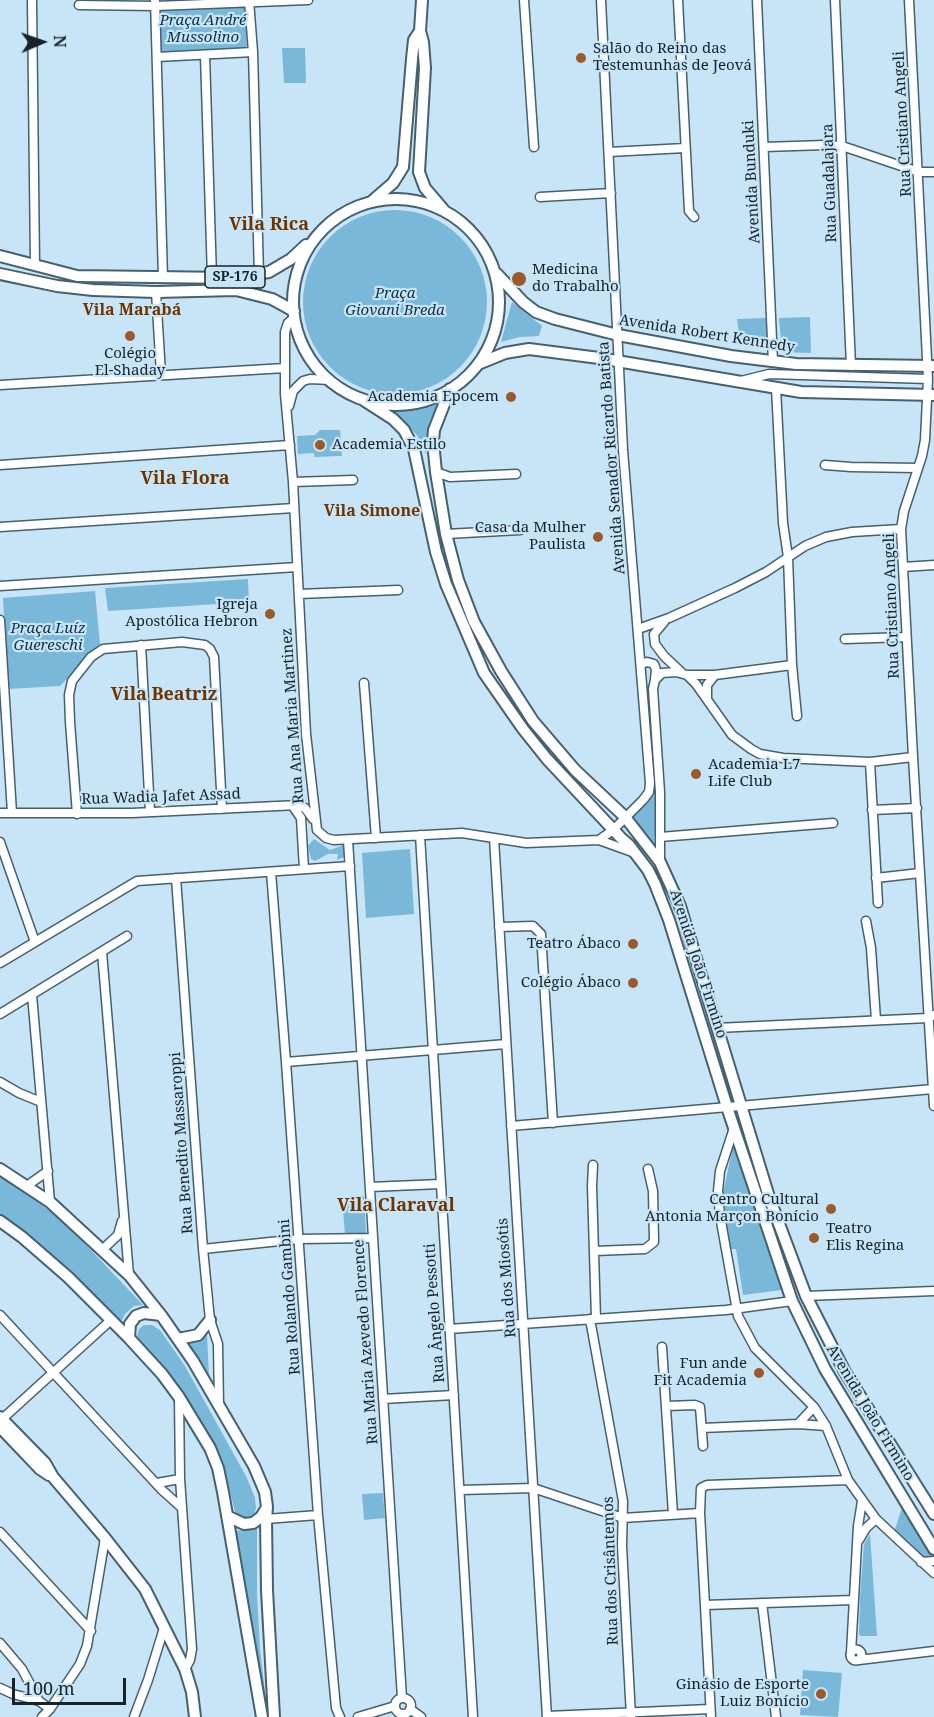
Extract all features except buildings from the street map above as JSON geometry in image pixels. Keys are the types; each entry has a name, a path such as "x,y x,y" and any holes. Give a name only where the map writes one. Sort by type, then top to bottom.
{"main road":[{"path":"422,0 420,31 425,68 419,172 425,188 446,211"},
{"path":"370,202 393,183 403,167 411,59 414,40 420,31"},
{"name":"SP-176","path":"0,256 77,276 212,278 259,275 281,266 320,233 345,212 370,202 390,199 410,199 428,203 446,211 471,231 485,250 494,272 499,296 497,320 493,336 478,364 450,389 429,399 404,404 388,404 362,399 330,380 312,361 304,348 294,314 295,286 300,267 308,249 320,233"},
{"name":"Avenida Robert Kennedy","path":"494,272 536,312 618,335 773,362 851,366 931,366"},
{"name":"SP-176","path":"0,274 57,286 93,290 156,292 236,290 272,299 294,314"},
{"path":"57,286 63,280 77,276"},
{"name":"Avenida Robert Kennedy","path":"478,364 505,353 530,349 801,392 931,395"},
{"name":"Avenida João Firmino","path":"450,389 434,430 436,472 446,534 458,580 474,622 501,671 533,721 559,753 625,817 660,862 680,906 771,1205 806,1296 845,1372 934,1514"},
{"name":"Avenida João Firmino","path":"362,399 393,419 404,430 414,448 430,527 446,584 484,674 547,759 636,853 648,870 663,901 727,1107 792,1301 825,1369 934,1549"},
{"path":"0,1169 28,1185 50,1202 129,1275 178,1339 257,1472 265,1492 267,1507 267,1590 274,1717"},
{"path":"0,1221 68,1277 129,1338 162,1374 197,1425 218,1468 262,1717"},
{"path":"129,1338 130,1324 136,1316 161,1315"},
{"path":"178,1339 198,1335 210,1320"},
{"path":"1,1421 40,1469 53,1477 145,1589 185,1669 192,1692 195,1717"},
{"path":"227,1516 244,1524 253,1523 261,1517 267,1507"}],"street":[{"path":"32,0 35,265"},
{"path":"80,5 308,0"},
{"path":"524,0 534,147"},
{"name":"Avenida Senador Ricardo Batista","path":"601,0 627,508 650,783 649,792 625,817"},
{"path":"678,0 689,210 694,217"},
{"name":"Avenida Bunduki","path":"757,0 773,362"},
{"name":"Rua Guadalajara","path":"835,0 851,366"},
{"name":"Rua Cristiano Angeli","path":"909,0 930,322 931,366 928,379 931,395 926,440 904,511 901,530 913,757 931,1016 934,1106"},
{"path":"249,1 253,52 259,275"},
{"path":"156,3 163,278"},
{"path":"157,57 253,52"},
{"path":"206,55 212,278"},
{"path":"764,147 842,146 919,172 934,172"},
{"path":"609,152 685,148"},
{"path":"540,197 611,193"},
{"path":"156,292 161,374"},
{"name":"Rua Ana Maria Martinez","path":"294,314 286,328 285,394 293,482 306,734 315,822 317,830 322,835"},
{"path":"0,385 285,368"},
{"name":"Avenida Robert Kennedy","path":"737,382 769,374 928,379"},
{"path":"288,412 293,391 297,385 310,379 330,380"},
{"path":"776,388 797,716"},
{"path":"0,465 290,445"},
{"path":"825,465 918,468"},
{"path":"436,472 450,477 516,474"},
{"path":"438,485 450,477"},
{"path":"293,482 353,480"},
{"path":"0,526 294,508"},
{"path":"446,534 520,530"},
{"path":"638,629 669,618 735,588 814,542 839,534 901,530"},
{"path":"903,567 934,566"},
{"path":"0,586 297,567"},
{"path":"299,594 398,590"},
{"path":"669,618 655,631 654,641 659,651 696,684 732,735 760,754 790,759 870,762 913,757"},
{"path":"0,620 2,691 12,813"},
{"path":"845,639 906,637"},
{"path":"77,814 70,722 69,695 72,681 99,651 107,648 194,642 205,645 214,657 222,808"},
{"path":"141,645 150,812"},
{"path":"641,664 647,662 654,664 656,670 653,697 660,792 660,862"},
{"path":"655,680 665,672 715,675 792,665"},
{"path":"708,702 708,685 715,675"},
{"path":"364,683 376,838"},
{"path":"870,762 878,903"},
{"path":"615,808 639,803"},
{"path":"292,805 303,806 315,822"},
{"path":"292,805 301,818 304,869"},
{"name":"Rua Wadia Jafet Assad","path":"0,813 150,812 292,805"},
{"path":"872,810 917,808"},
{"path":"599,840 625,817"},
{"path":"660,837 832,823"},
{"path":"303,847 313,836 322,835 334,840 348,840 462,833 539,843 599,840 636,853"},
{"name":"Rua Ângelo Pessotti","path":"420,836 473,1717"},
{"name":"Rua dos Miosótis","path":"494,838 547,1717"},
{"name":"Rua Maria Azevedo Florence","path":"348,840 402,1698"},
{"path":"0,842 35,942"},
{"path":"0,963 131,882 350,866"},
{"name":"Rua Rolando Gambini","path":"271,873 318,1515 336,1708 340,1717"},
{"path":"876,878 921,873"},
{"name":"Rua Benedito Massaroppi","path":"176,878 203,1249 210,1320 218,1344 219,1406"},
{"path":"866,921 871,948 876,1020"},
{"path":"499,927 533,926 538,928 541,934 553,1123"},
{"path":"0,1014 127,936"},
{"path":"102,952 129,1275"},
{"path":"33,995 50,1202"},
{"path":"717,1028 931,1016"},
{"path":"286,1062 506,1044"},
{"path":"0,1082 41,1102"},
{"path":"511,1126 933,1089"},
{"path":"734,1127 722,1162 718,1191 736,1309 755,1348 814,1407 826,1426 848,1480 876,1520 934,1573"},
{"name":"Rua dos Crisântemos","path":"593,1165 593,1319 622,1486 622,1546 631,1715"},
{"path":"594,1251 645,1249 654,1242 652,1191 648,1169"},
{"path":"28,1185 48,1171"},
{"path":"370,1187 440,1184"},
{"path":"102,1250 118,1235 124,1215"},
{"path":"203,1249 298,1239 372,1238"},
{"path":"806,1296 934,1291"},
{"path":"449,1329 736,1309 792,1301"},
{"path":"0,1315 167,1495 183,1508"},
{"path":"1,1421 111,1320"},
{"path":"662,1347 673,1514"},
{"path":"383,1399 453,1395"},
{"path":"179,1397 180,1479 192,1649 185,1669"},
{"path":"666,1406 698,1405 701,1410 703,1446"},
{"path":"798,1424 814,1407"},
{"path":"702,1428 798,1424 826,1426"},
{"path":"180,1434 188,1425 197,1425"},
{"path":"157,1483 180,1479"},
{"path":"547,1717 711,1713 699,1492 701,1488 707,1485 848,1480"},
{"path":"461,1490 533,1488 623,1518 700,1513"},
{"path":"862,1501 857,1543 852,1659 934,1651"},
{"path":"266,1519 318,1515"},
{"path":"857,1543 866,1528 876,1520"},
{"path":"0,1532 91,1631"},
{"path":"42,1717 81,1664 91,1631 105,1538"},
{"path":"921,1562 934,1561"},
{"path":"705,1605 854,1600"},
{"path":"762,1603 776,1717"},
{"path":"134,1717 164,1628"},
{"path":"0,1643 21,1669 39,1701"},
{"path":"0,1688 39,1701 50,1709"},
{"path":"410,1709 406,1713 396,1711 396,1701 402,1698 409,1701 410,1709 421,1717"},
{"path":"358,1717 395,1706"}],"green space":[{"name":"Praça André Mussolino","path":"245,6 247,50 161,53 160,9"},
{"path":"282,48 305,48 306,83 284,83"},
{"name":"Praça Giovani Breda","path":"395,210 430,217 460,237 480,267 487,302 480,337 460,367 430,387 395,394 360,387 330,367 310,337 303,302 310,267 330,237 360,217"},
{"path":"512,302 542,326 539,336 520,337 501,342"},
{"path":"810,317 811,353 782,352 779,318"},
{"path":"766,318 767,340 764,344 758,347 740,341 737,319"},
{"path":"441,398 429,423 426,454 417,435 390,409 414,409"},
{"name":"Academia Estilo","path":"320,430 340,430 342,456 314,457 314,453 298,454 297,436 315,435"},
{"path":"248,579 249,602 108,611 105,588"},
{"name":"Praça Luíz Guereschi","path":"95,591 100,644 60,686 8,689 3,598"},
{"path":"656,789 656,818 654,844 633,817"},
{"path":"314,839 330,850 344,845 344,857 337,860 338,854 328,854 315,861 311,859 308,846"},
{"path":"410,849 414,914 366,918 362,853"},
{"path":"733,1146 782,1290 743,1295 736,1249 730,1249 724,1219 723,1193"},
{"path":"0,1175 33,1197 71,1229 143,1305 134,1306 125,1314 121,1322 74,1274 0,1215"},
{"path":"364,1196 366,1233 345,1235 342,1197"},
{"path":"144,1325 152,1325 160,1330 185,1366 247,1478 255,1498 254,1515 247,1518 239,1517 235,1512 225,1471 207,1432 186,1401 139,1343 137,1336 139,1329"},
{"path":"207,1333 209,1377 188,1342 197,1341"},
{"path":"383,1493 385,1518 364,1520 362,1494"},
{"path":"902,1508 932,1557 922,1556 894,1532"},
{"path":"257,1529 260,1649 268,1717 263,1717 234,1531"},
{"path":"870,1534 877,1636 861,1636 859,1634 860,1598 864,1544"},
{"name":"Ginásio de Esporte Luiz Bonício","path":"803,1670 842,1673 838,1717 800,1715"}],"place":[{"name":"Salão do Reino das Testemunhas de Jeová","path":"581,58"},
{"name":"Medicina do Trabalho","path":"519,279"},
{"name":"Colégio El-Shaday","path":"130,336"},
{"name":"Academia Epocem","path":"511,397"},
{"name":"Academia Estilo","path":"320,445"},
{"name":"Casa da Mulher Paulista","path":"598,537"},
{"name":"Igreja Apostólica Hebron","path":"270,614"},
{"name":"Academia L7 Life Club","path":"696,774"},
{"name":"Teatro Ábaco","path":"633,944"},
{"name":"Colégio Ábaco","path":"633,983"},
{"name":"Centro Cultural Antonia Marçon Bonício","path":"831,1209"},
{"name":"Teatro Elis Regina","path":"814,1238"},
{"name":"Fun ande Fit Academia","path":"759,1373"},
{"name":"Ginásio de Esporte Luiz Bonício","path":"821,1694"}],"district":[{"name":"Vila Rica","path":"269,225"},
{"name":"Vila Marabá","path":"132,310"},
{"name":"Vila Flora","path":"185,479"},
{"name":"Vila Simone","path":"372,511"},
{"name":"Vila Beatriz","path":"164,695"},
{"name":"Vila Claraval","path":"396,1206"}]}
